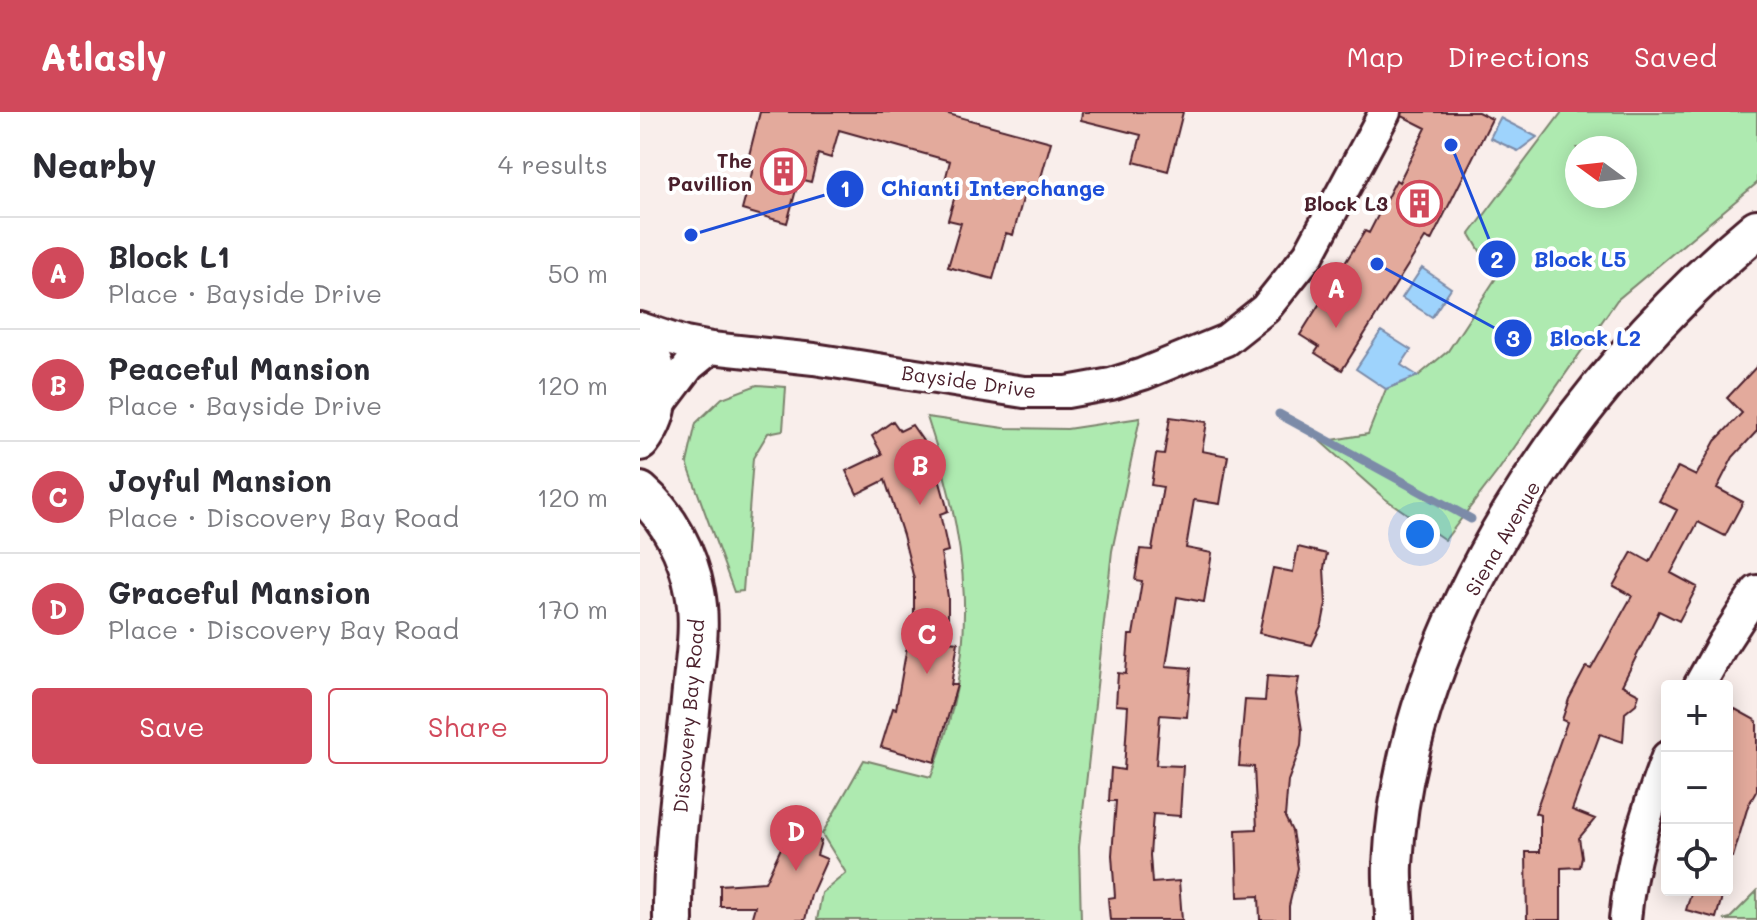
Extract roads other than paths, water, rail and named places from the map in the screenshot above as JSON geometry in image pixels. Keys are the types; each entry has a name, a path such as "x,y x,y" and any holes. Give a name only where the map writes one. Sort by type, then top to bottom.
{"street":[{"name":"Bayside Drive","path":"640,328 711,348 814,359 1024,392 1067,392 1143,374 1226,340 1265,309 1309,254 1385,112"},
{"name":"Siena Avenue","path":"1395,920 1393,867 1398,818 1422,704 1441,651 1483,563 1578,415 1692,285 1757,229"},
{"name":"Discovery Bay Road","path":"640,338 655,364 659,382 649,425 656,488 652,505 682,549 696,593 697,638 681,796 673,920"},
{"path":"649,425 689,366 711,348"},
{"path":"1702,680 1757,591"},
{"path":"1625,920 1628,881 1661,774"}],"water":[{"path":"1500,118 1537,137 1518,151 1490,138"},
{"path":"1422,268 1451,288 1432,317 1402,298"},
{"path":"1381,331 1411,350 1401,365 1418,376 1386,389 1356,369"}],"waterway":[{"path":"1279,414 1471,519"}],"place":[{"name":"Block L5","path":"1451,145"},
{"name":"The Pavillion","path":"783,172"},
{"name":"Block L3","path":"1419,203"},
{"name":"Chianti Interchange","path":"691,235"},
{"name":"Block L2","path":"1377,264"},
{"name":"Block L1","path":"1336,328"},
{"name":"Peaceful Mansion","path":"920,505"},
{"name":"Joyful Mansion","path":"927,674"},
{"name":"Graceful Mansion","path":"796,871"}]}
